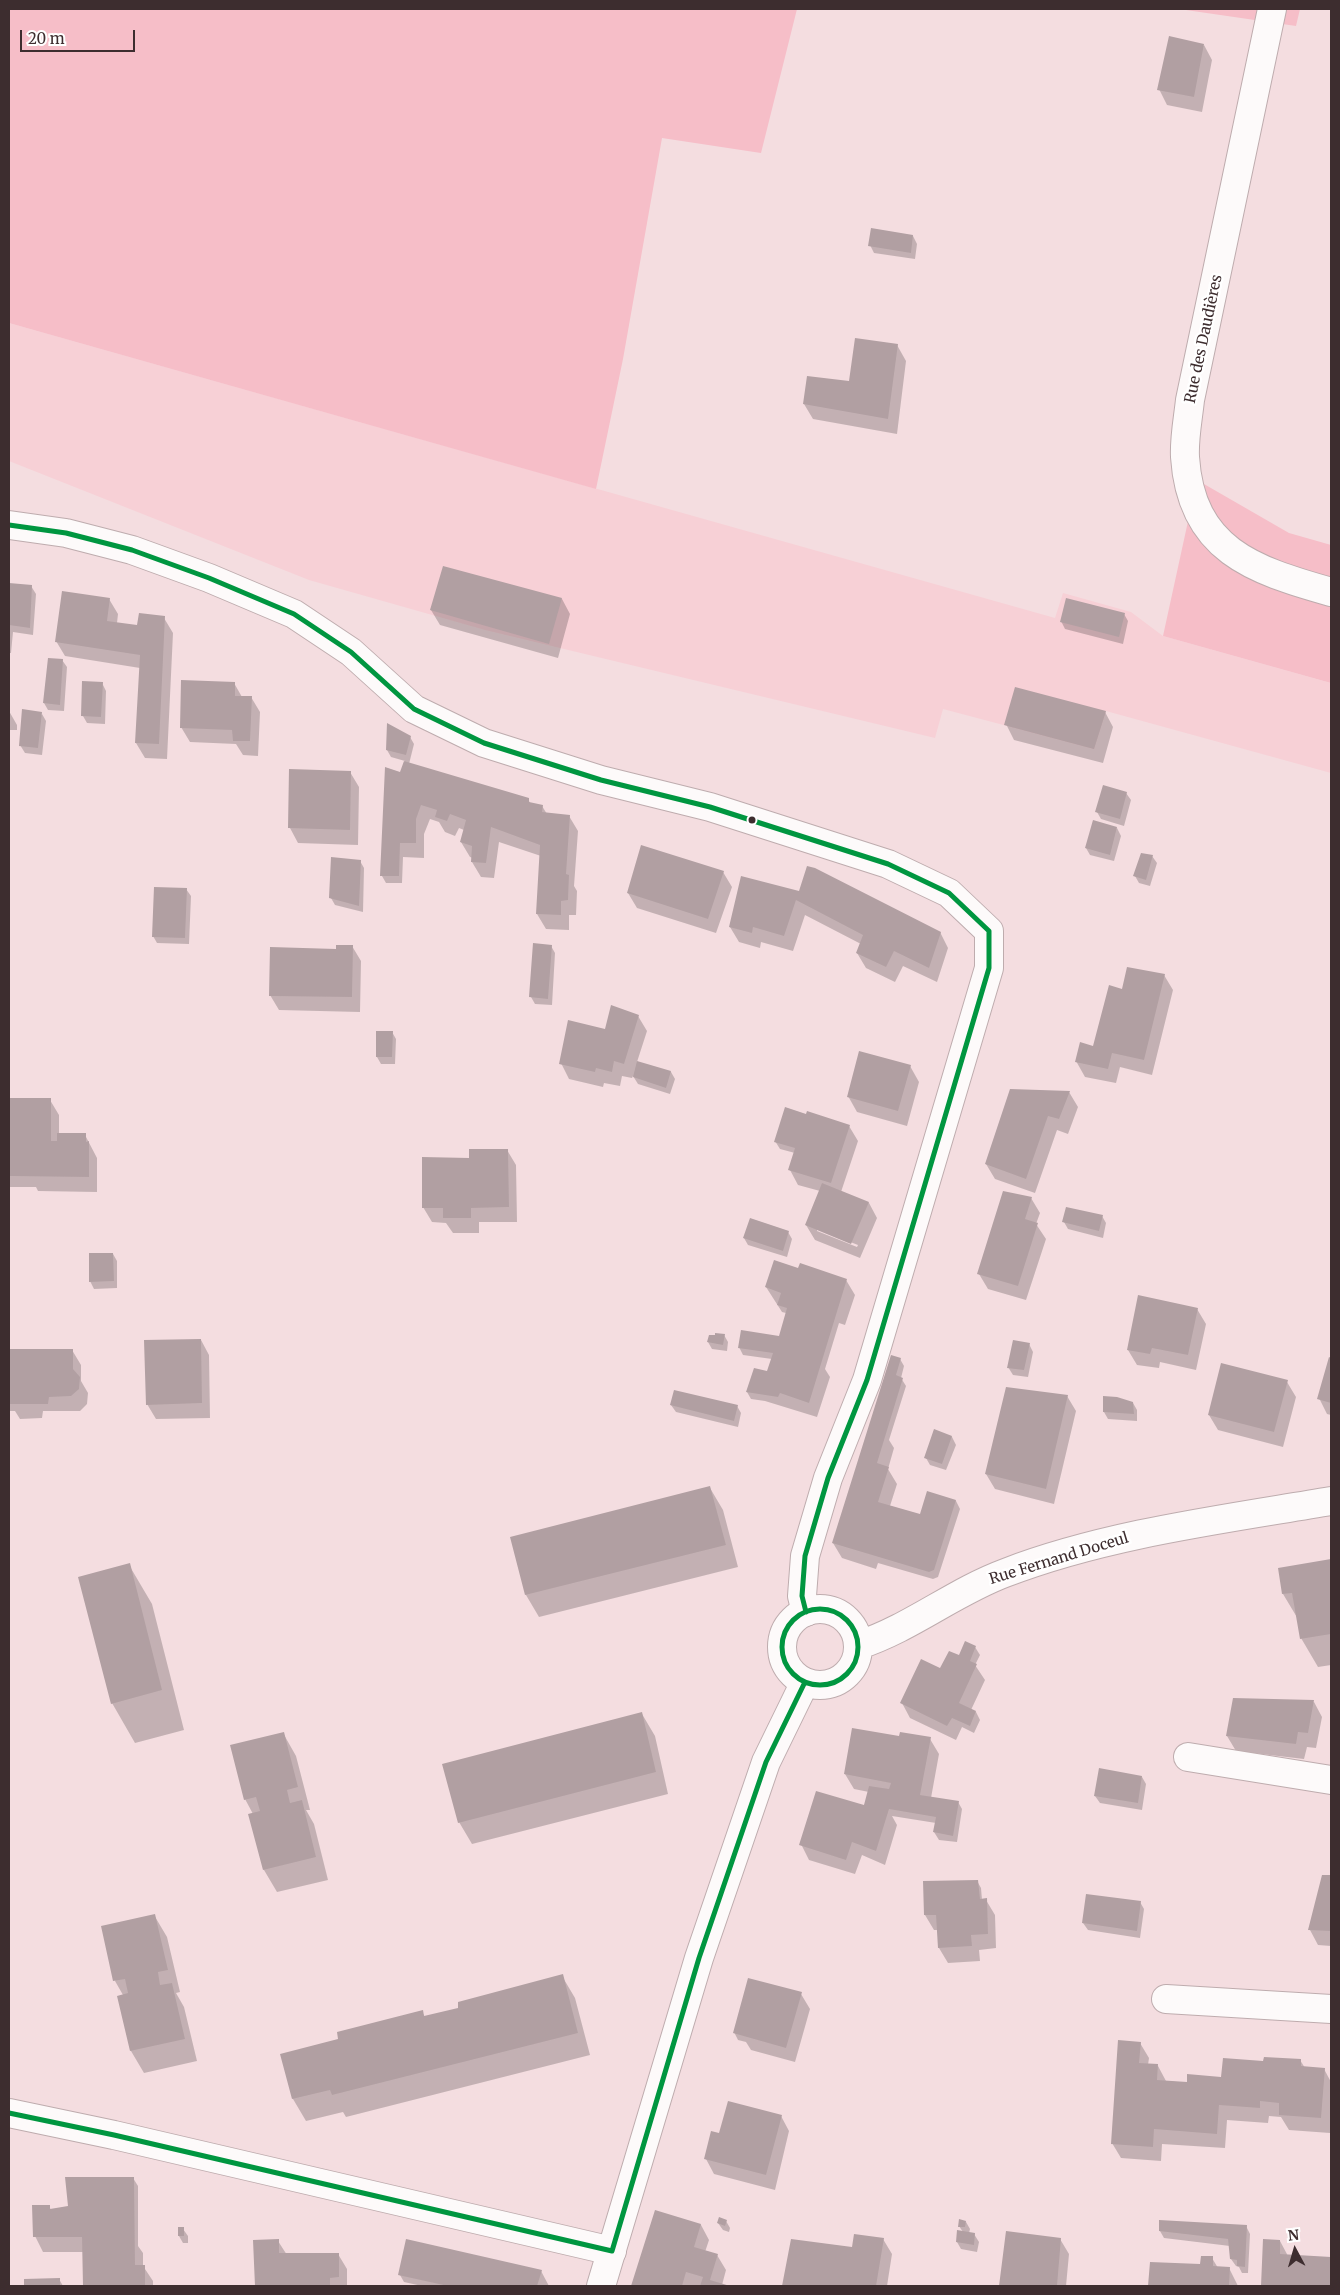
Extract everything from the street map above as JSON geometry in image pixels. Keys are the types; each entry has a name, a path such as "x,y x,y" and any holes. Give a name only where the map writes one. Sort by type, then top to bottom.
{"street":[{"name":"Rue des Daudières","path":"1272,9 1190,400 1185,455 1193,500 1202,522 1214,537 1232,554 1260,568 1331,592"},
{"path":"9,525 66,533 132,550 210,578 294,614 351,652 414,709 484,743 601,780 710,807 888,864 949,893 989,931 989,968 868,1380 828,1478 805,1556 802,1596 806,1612"},
{"name":"Rue Fernand Doceul","path":"859,1644 880,1638 960,1593 1006,1572 1085,1548 1216,1520 1331,1501"},
{"path":"818,1609 830,1610 841,1615 856,1633 859,1644 858,1658 852,1670 842,1679 830,1684 817,1686 804,1682 794,1676 787,1666 783,1655 782,1642 787,1629 795,1619 806,1612 818,1609"},
{"path":"601,2286 699,1958 766,1762 804,1682"},
{"path":"1188,1757 1331,1780"},
{"path":"1166,1999 1331,2009"},
{"path":"9,2113 114,2135 612,2251"}],"shaded area":[{"path":"9,9 797,9 761,153 662,138 623,359 596,489 9,323"},
{"path":"1179,9 1300,9 1296,26"},
{"path":"9,323 1055,618 1063,593 1131,612 1163,636 1331,683 1331,773 1106,711 1094,749 943,709 935,738 485,630 309,580 9,461"},
{"path":"1197,480 1289,533 1331,545 1331,683 1163,636"}],"building":[{"path":"1169,36 1204,44 1194,97 1157,90"},
{"path":"871,228 913,235 911,253 868,246"},
{"path":"855,338 898,344 888,419 803,404 807,376 849,381"},
{"path":"443,566 562,598 549,644 430,610"},
{"path":"9,583 32,585 30,628 9,625"},
{"path":"62,591 110,598 107,621 137,625 139,613 165,616 159,744 135,743 140,655 55,642"},
{"path":"1066,598 1125,613 1119,637 1060,622"},
{"path":"48,658 63,659 60,705 43,703"},
{"path":"181,680 235,682 235,696 252,696 250,741 233,741 232,730 180,728"},
{"path":"82,681 103,682 101,717 81,716"},
{"path":"1015,687 1106,711 1094,749 1004,725"},
{"path":"22,709 42,712 38,748 19,746"},
{"path":"387,723 411,736 406,755 386,750"},
{"path":"404,761 529,798 529,802 543,805 542,812 570,815 566,874 569,875 568,900 561,901 561,915 536,914 540,845 491,827 486,863 471,862 472,846 460,842 466,820 450,814 447,821 435,817 437,810 421,805 416,819 416,843 400,843 399,876 380,876 385,767 400,772"},
{"path":"289,769 351,771 350,830 288,828"},
{"path":"1103,785 1127,792 1120,819 1095,812"},
{"path":"1093,820 1117,827 1110,855 1085,848"},
{"path":"641,845 724,871 708,919 627,893"},
{"path":"1141,853 1153,855 1146,880 1133,876"},
{"path":"331,857 361,860 359,906 329,898"},
{"path":"807,866 815,868 941,932 929,968 894,951 886,967 856,953 863,935 796,900 784,936 753,927 752,933 729,927 741,876 799,891"},
{"path":"154,887 187,888 185,938 152,937"},
{"path":"533,943 552,945 548,999 529,997"},
{"path":"336,945 353,945 352,997 269,996 270,947 336,949"},
{"path":"1127,967 1165,974 1144,1060 1112,1053 1108,1069 1075,1062 1080,1042 1093,1046 1109,985 1122,989"},
{"path":"611,1005 639,1015 624,1064 614,1061 612,1072 596,1068 595,1072 559,1064 568,1020 605,1029"},
{"path":"376,1031 393,1031 392,1057 376,1057"},
{"path":"859,1051 911,1065 898,1111 847,1097"},
{"path":"637,1061 671,1071 666,1088 633,1077"},
{"path":"1010,1089 1070,1091 1059,1119 1048,1116 1026,1179 985,1164"},
{"path":"9,1098 51,1098 51,1141 57,1141 57,1133 86,1133 86,1142 89,1141 89,1177 9,1176"},
{"path":"785,1107 806,1114 807,1111 850,1125 831,1183 788,1170 795,1148 774,1142"},
{"path":"469,1149 508,1149 509,1207 471,1208 471,1218 443,1218 443,1208 422,1208 422,1157 469,1158"},
{"path":"822,1183 869,1202 851,1244 805,1225"},
{"path":"1003,1191 1032,1197 1025,1219 1038,1223 1018,1286 977,1274"},
{"path":"1066,1207 1103,1215 1099,1231 1062,1222"},
{"path":"750,1218 789,1231 783,1251 743,1238"},
{"path":"89,1253 113,1253 114,1281 89,1282"},
{"path":"774,1260 798,1268 800,1263 847,1279 809,1403 780,1393 778,1397 746,1392 754,1368 767,1371 773,1353 738,1348 741,1330 779,1336 787,1308 777,1305 781,1293 765,1287"},
{"path":"1138,1295 1198,1308 1188,1355 1152,1348 1150,1354 1127,1350"},
{"path":"715,1333 725,1334 723,1345 707,1342 709,1335 715,1335"},
{"path":"201,1339 202,1403 146,1405 144,1340"},
{"path":"1013,1340 1030,1343 1024,1370 1007,1368"},
{"path":"9,1349 73,1349 73,1369 80,1377 79,1389 71,1396 49,1397 48,1404 10,1404"},
{"path":"891,1355 901,1358 896,1375 903,1378 877,1463 889,1467 878,1502 920,1514 927,1491 956,1500 934,1570 929,1572 832,1543"},
{"path":"1329,1357 1331,1358 1331,1403 1317,1399"},
{"path":"1221,1363 1288,1380 1274,1432 1208,1415"},
{"path":"1006,1387 1068,1395 1046,1489 985,1474"},
{"path":"674,1390 738,1405 734,1421 670,1405"},
{"path":"1103,1396 1117,1397 1133,1402 1134,1414 1103,1412"},
{"path":"934,1429 952,1436 942,1464 924,1458"},
{"path":"710,1486 726,1545 525,1595 510,1537"},
{"path":"1331,1559 1331,1634 1300,1639 1292,1593 1282,1594 1278,1568"},
{"path":"130,1563 162,1690 111,1704 78,1577"},
{"path":"965,1641 976,1646 970,1661 977,1664 959,1703 976,1711 970,1726 952,1718 947,1726 900,1703 921,1659 940,1668 949,1651 959,1655"},
{"path":"1233,1698 1314,1700 1308,1733 1298,1732 1296,1744 1226,1736"},
{"path":"642,1712 656,1772 458,1823 442,1764"},
{"path":"852,1728 899,1736 900,1732 931,1737 920,1795 959,1801 953,1836 933,1832 936,1817 889,1809 876,1851 852,1842 846,1860 799,1845 816,1791 864,1805 869,1786 889,1789 891,1783 844,1774"},
{"path":"284,1732 298,1787 287,1790 290,1803 302,1800 316,1857 263,1870 248,1814 260,1811 256,1797 244,1800 230,1745"},
{"path":"1099,1768 1142,1776 1138,1803 1094,1796"},
{"path":"1322,1875 1331,1875 1331,1931 1308,1930"},
{"path":"978,1880 980,1899 987,1898 988,1934 971,1935 972,1946 938,1948 936,1915 924,1915 923,1881"},
{"path":"1086,1894 1141,1901 1137,1931 1082,1923"},
{"path":"155,1914 168,1970 158,1972 160,1985 172,1983 185,2039 130,2051 117,1996 128,1993 125,1979 113,1981 101,1926"},
{"path":"563,1974 578,2033 332,2095 330,2090 292,2099 280,2054 338,2039 337,2032 423,2010 424,2016 458,2008 458,2002"},
{"path":"748,1978 802,1992 786,2048 733,2033"},
{"path":"1118,2040 1141,2042 1139,2063 1158,2064 1157,2080 1187,2082 1187,2074 1221,2077 1223,2058 1263,2061 1264,2057 1301,2059 1301,2066 1325,2068 1321,2118 1279,2115 1279,2103 1260,2101 1260,2108 1219,2105 1217,2134 1154,2129 1153,2147 1111,2144"},
{"path":"728,2101 782,2115 766,2175 704,2159 711,2131 719,2133"},
{"path":"65,2177 134,2177 135,2265 145,2265 145,2286 83,2286 82,2237 33,2237 32,2205 50,2205 50,2209 68,2206"},
{"path":"655,2210 701,2224 694,2247 718,2254 710,2280 730,2286 700,2286 703,2277 686,2272 682,2286 631,2286"},
{"path":"719,2217 727,2220 725,2226 717,2223"},
{"path":"959,2219 966,2221 965,2227 958,2227"},
{"path":"1159,2220 1247,2225 1245,2267 1237,2266 1237,2260 1230,2259 1228,2239 1159,2231"},
{"path":"178,2227 184,2227 184,2236 178,2236"},
{"path":"957,2230 975,2233 974,2245 956,2242"},
{"path":"1006,2231 1061,2238 1057,2286 999,2286"},
{"path":"854,2234 884,2238 876,2286 782,2286 791,2239 852,2247"},
{"path":"279,2239 279,2253 339,2253 339,2277 330,2278 330,2286 255,2286 253,2240"},
{"path":"406,2239 542,2270 537,2286 448,2286 398,2275"},
{"path":"1263,2239 1280,2240 1280,2254 1331,2257 1330,2286 1261,2286"},
{"path":"1201,2256 1213,2256 1213,2266 1230,2267 1229,2286 1148,2286 1150,2262 1200,2264"},
{"path":"60,2278 60,2286 24,2286 24,2279"}],"transit line":[{"path":"9,525 66,533 132,550 209,578 294,614 351,652 414,709 484,743 601,780 710,807 888,864 949,893 989,931 989,968 867,1380 828,1478 805,1556 802,1596 806,1612"},
{"path":"820,1609 835,1612 847,1620 855,1632 858,1647 855,1662 847,1674 835,1682 820,1685 805,1682 793,1674 785,1662 782,1647 785,1632 793,1620 805,1612 820,1609"},
{"path":"612,2251 699,1958 766,1762 805,1682"},
{"path":"9,2113 114,2135 612,2251"}]}
